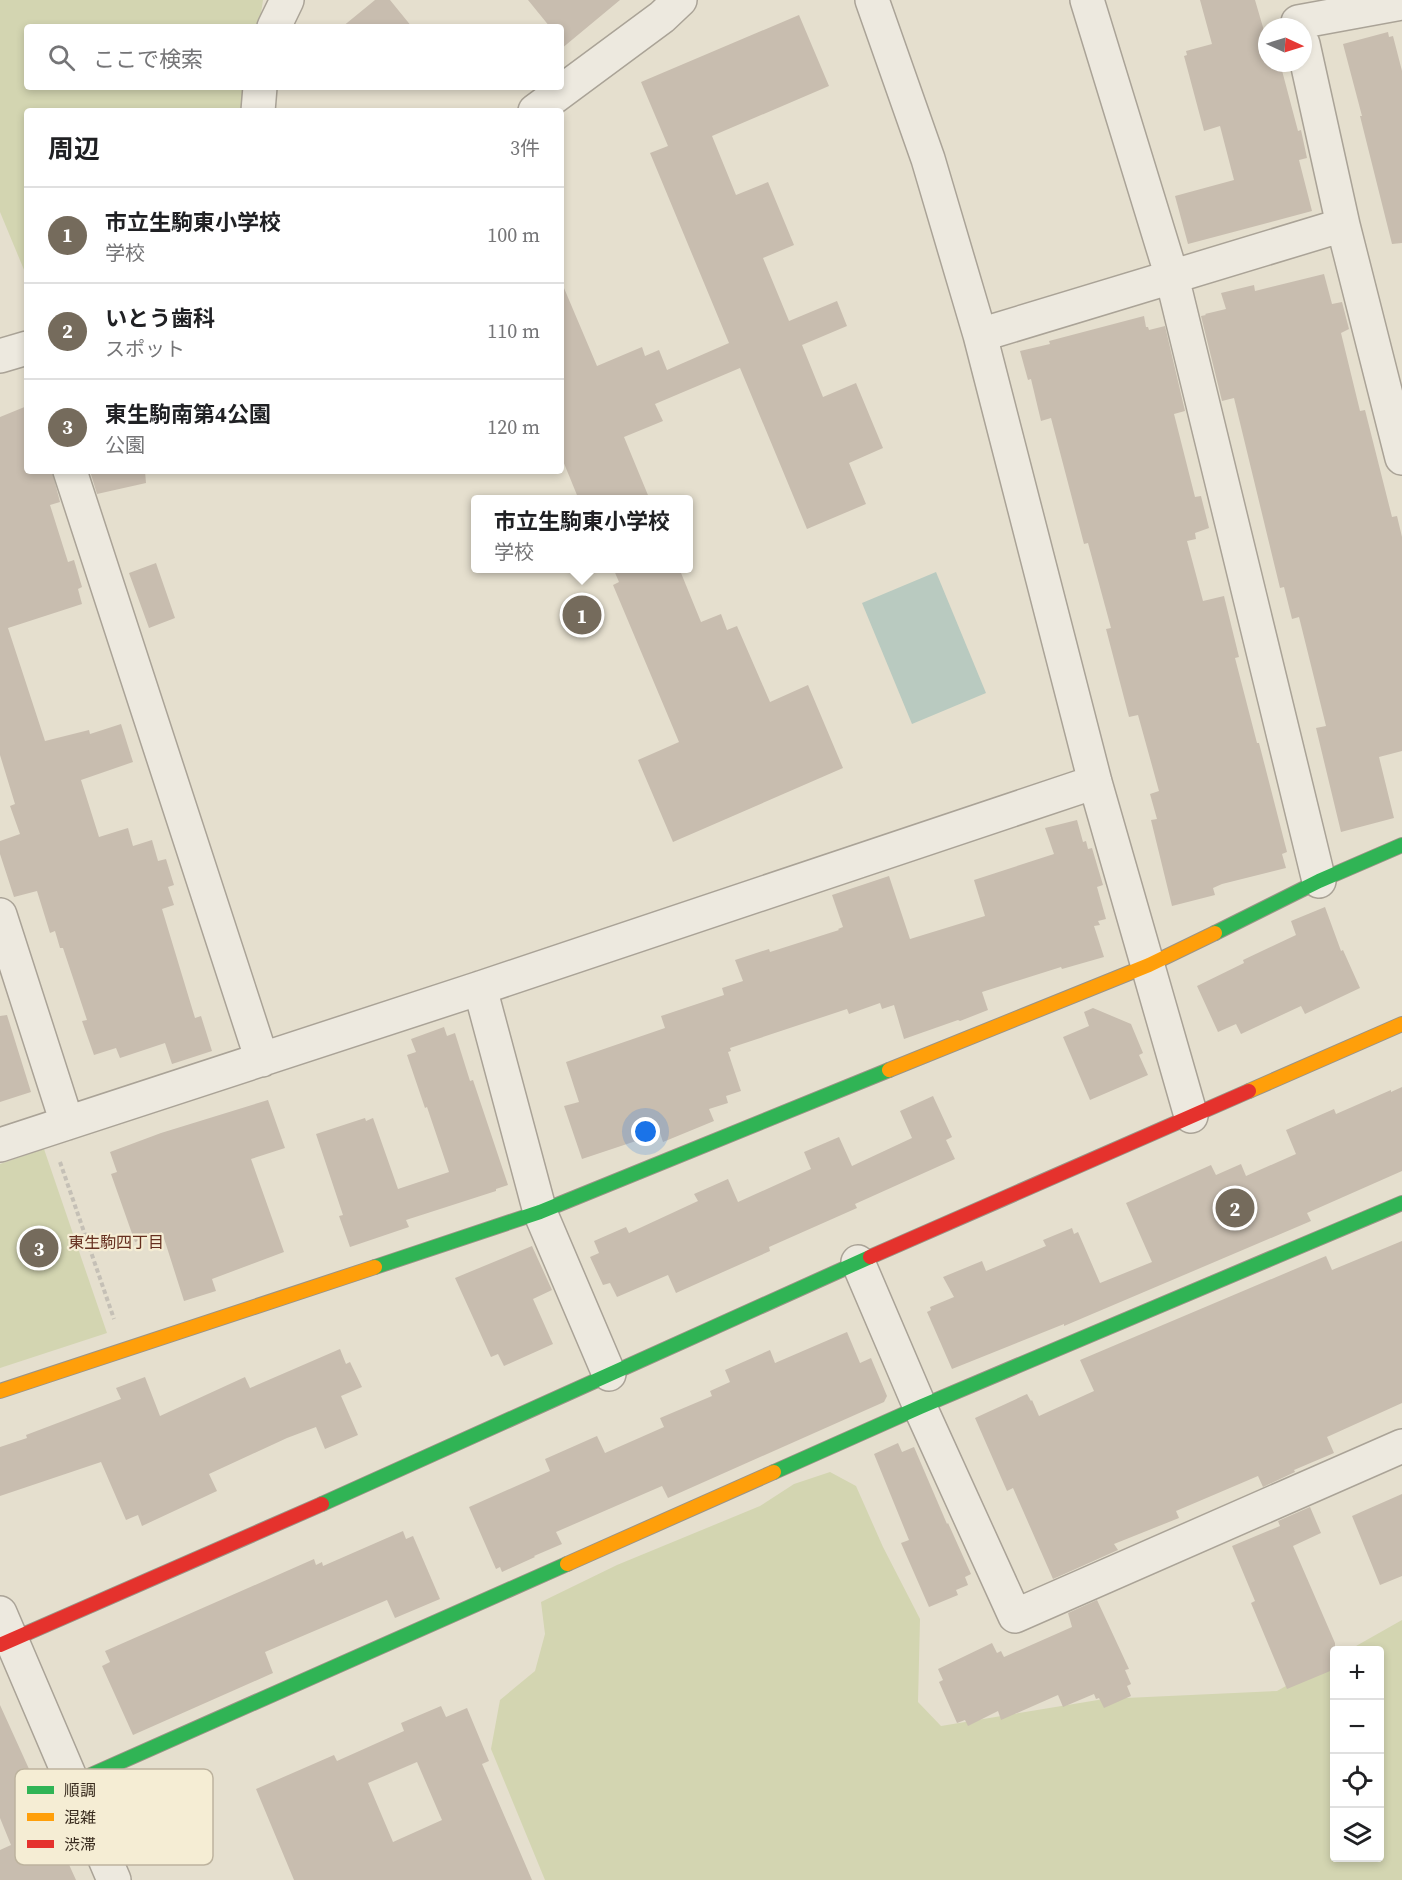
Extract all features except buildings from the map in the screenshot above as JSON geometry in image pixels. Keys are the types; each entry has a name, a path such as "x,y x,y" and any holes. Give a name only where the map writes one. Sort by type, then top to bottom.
{"street":[{"path":"275,24 287,0"},
{"path":"564,90 662,17 680,0"},
{"path":"872,0 928,159 980,335 1095,782 1191,1116"},
{"path":"1087,0 1172,277 1319,881"},
{"path":"1312,20 1402,3"},
{"path":"1309,72 1344,225 1402,459"},
{"path":"258,108 260,90"},
{"path":"539,108 563,90"},
{"path":"980,335 1344,225"},
{"path":"0,356 24,349"},
{"path":"71,474 262,1060"},
{"path":"0,1145 480,988 1095,782"},
{"path":"0,1391 540,1212 1149,966 1319,881 1402,845"},
{"path":"0,915 58,1126"},
{"path":"480,988 540,1212 609,1374"},
{"path":"67,1769 4,1632 420,1461 858,1262 1402,1024"},
{"path":"105,1769 920,1407 1402,1203"},
{"path":"858,1262 920,1407 1015,1616 1402,1446"},
{"path":"108,1865 114,1880"}],"path":[{"path":"58,1126 125,1351"}],"green space":[{"path":"0,0 263,0 259,24 24,24 24,90 249,90 246,108 24,108 24,270 0,212"},
{"path":"44,1149 107,1333 0,1368 0,1164"},
{"path":"830,1472 856,1486 883,1547 920,1619 918,1702 941,1726 1104,1699 1277,1691 1330,1661 1330,1862 1384,1862 1384,1646 1356,1646 1402,1620 1402,1880 545,1880 491,1749 500,1700 535,1671 545,1634 541,1602 617,1565 760,1506 794,1484"}],"shaded area":[{"path":"936,572 986,693 912,724 862,603"}],"traffic: fast":[{"path":"1215,933 1319,881 1402,845"},
{"path":"375,1267 540,1212 889,1070"},
{"path":"774,1472 920,1407 1402,1203"},
{"path":"322,1504 870,1257"},
{"path":"105,1769 567,1564"}],"traffic: slow":[{"path":"889,1070 1149,965 1215,933"},
{"path":"1249,1091 1402,1024"},
{"path":"0,1391 375,1267"},
{"path":"567,1564 774,1472"}],"traffic: jam":[{"path":"870,1257 1249,1091"},
{"path":"0,1645 322,1504"}],"place":[{"name":"市立生駒東小学校","path":"582,615"},
{"name":"いとう歯科","path":"1235,1208"},
{"name":"東生駒南第4公園","path":"39,1248"}],"district":[{"name":"東生駒四丁目","path":"116,1242"}]}
